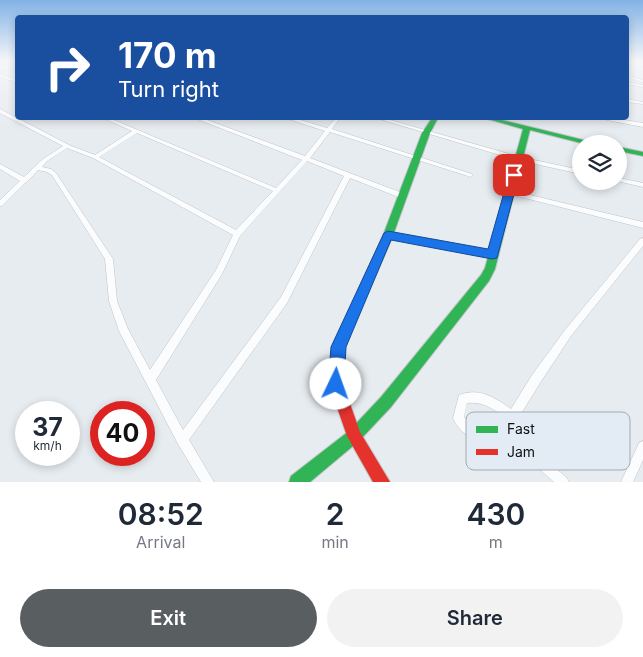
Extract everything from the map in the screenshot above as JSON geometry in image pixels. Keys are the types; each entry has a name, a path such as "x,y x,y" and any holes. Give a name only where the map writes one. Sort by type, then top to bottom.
{"street":[{"path":"629,84 643,86"},
{"path":"629,101 643,103"},
{"path":"0,111 15,119"},
{"path":"17,120 67,146 95,157 237,234"},
{"path":"111,120 276,190"},
{"path":"204,120 403,196"},
{"path":"296,120 470,175"},
{"path":"150,380 219,272 237,234 306,159 336,120"},
{"path":"385,120 519,159 572,170"},
{"path":"382,482 354,436 336,384 338,347 388,236 426,133 434,120"},
{"path":"495,120 572,138"},
{"path":"617,120 643,125"},
{"path":"297,482 354,436 386,402 485,278 490,269 492,254 527,128"},
{"path":"95,157 136,131"},
{"path":"0,204 45,160 67,146"},
{"path":"627,151 643,154"},
{"path":"0,166 25,181"},
{"path":"37,168 49,170 54,174 109,259 113,301 124,331 182,440 208,482"},
{"path":"182,440 284,300 348,174"},
{"path":"627,182 643,185"},
{"path":"509,192 643,225"},
{"path":"388,236 492,254"},
{"path":"516,412 568,333 643,241"},
{"path":"466,429 458,418 463,399 473,396 482,398 505,412"},
{"path":"627,482 643,447"},
{"path":"549,470 563,482"}],"traffic: fast":[{"path":"336,375 338,347 387,238 426,133 434,120"},
{"path":"495,120 572,138"},
{"path":"297,482 354,436 386,402 485,278 490,269 527,128"},
{"path":"627,151 643,154"}],"traffic: jam":[{"path":"336,375 336,384 354,436 382,482"}],"route":[{"path":"336,384 338,347 388,236 438,243 492,254 514,175"}]}
